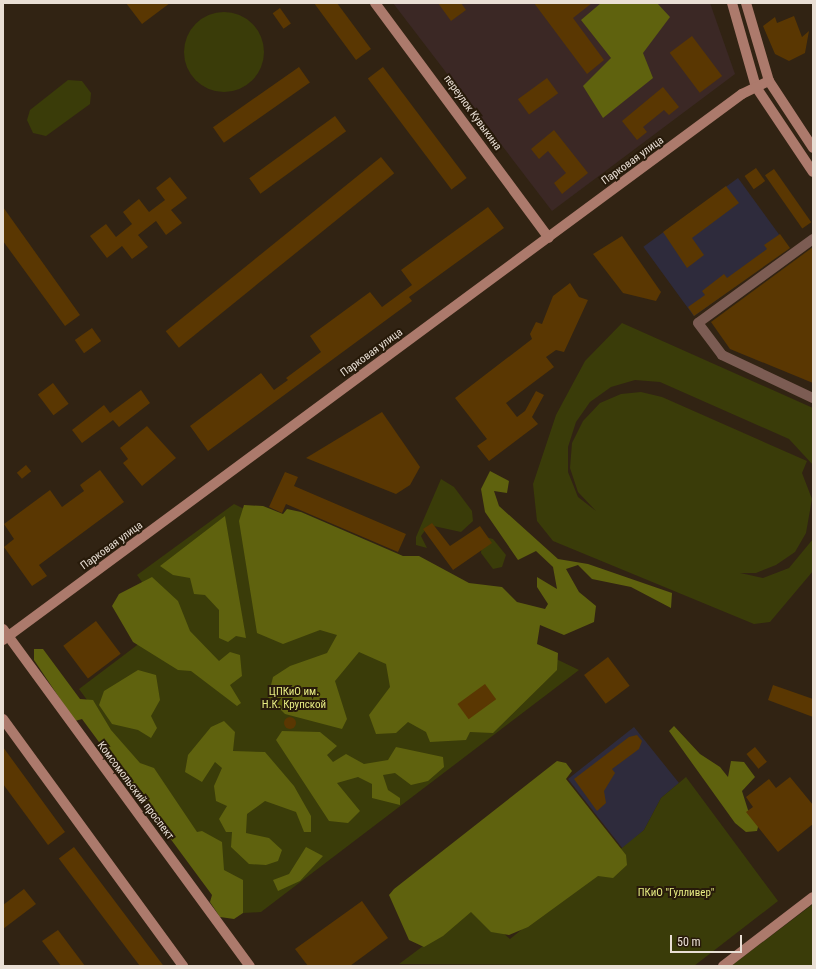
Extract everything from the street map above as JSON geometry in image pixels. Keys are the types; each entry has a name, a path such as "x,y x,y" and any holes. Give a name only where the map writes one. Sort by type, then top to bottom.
{"main road":[{"name":"переулок Кувыкина","path":"375,3 549,238"},
{"path":"732,3 756,87 813,172"},
{"path":"746,3 769,81 813,148"},
{"name":"Парковая улица","path":"5,635 756,87 769,81"},
{"name":"Комсомольский проспект","path":"5,635 250,966"},
{"path":"3,719 183,966"},
{"path":"722,966 813,897"}],"street":[{"path":"813,238 698,323 722,355 813,398"}],"shaded area":[{"path":"393,3 710,3 735,74 552,211"},
{"path":"738,178 789,248 694,316 643,247"},
{"path":"634,727 679,783 661,798 644,830 623,849 568,779"}],"green space":[{"path":"601,3 657,3 670,17 643,53 653,78 603,118 583,86 611,58 581,20"},
{"path":"224,12 239,15 252,24 261,37 264,52 261,67 252,80 239,89 224,92 209,89 196,80 187,67 184,52 187,37 196,24 209,15"},
{"path":"68,80 82,81 91,93 90,104 46,136 33,133 27,120 30,110"},
{"path":"622,323 813,408 813,465 789,439 660,382 635,380 611,387 590,402 576,422 568,447 568,472 578,497 596,511 578,492 570,468 572,443 583,421 600,403 621,394 641,392 662,397 807,461 802,473 812,499 806,533 795,552 776,565 756,573 740,573 763,578 789,568 813,539 813,571 770,622 754,624 553,541 537,521 533,484 556,415 585,361"},
{"path":"490,471 509,481 507,493 494,491 499,506 558,559 588,564 672,593 671,608 631,587 592,579 578,565 566,569 579,592 596,606 594,622 564,635 540,625 537,644 558,653 557,670 493,733 470,732 466,740 430,742 426,732 408,722 396,733 376,734 369,715 390,687 386,664 359,652 335,681 347,719 342,729 285,714 268,697 273,677 290,666 327,653 337,635 320,630 283,644 257,633 239,521 244,505 263,506 283,514 287,509 301,512 403,556 419,556 469,583 502,587 517,602 545,609 548,604 537,587 537,577 557,589 553,567 536,551 518,560 485,512 481,489"},
{"path":"441,479 454,487 472,511 473,521 461,532 429,525 421,536 427,548 416,545 416,537"},
{"name":"ЦПКиО им. Н.К. Крупской","path":"234,504 579,670 261,912 243,913 79,689 165,624 166,615 137,575"},
{"path":"225,516 246,638 236,636 228,642 219,638 219,610 205,595 194,594 190,578 173,575 160,566"},
{"path":"482,536 493,539 506,555 502,567 493,569 481,553"},
{"path":"152,577 178,601 190,631 219,661 230,652 240,655 242,676 230,685 241,703 237,706 191,671 178,670 133,642 112,606 119,594"},
{"path":"34,649 43,649 80,699 93,700 111,730 140,763 154,768 197,832 202,831 222,842 224,870 243,880 243,913 234,919 220,917 210,902 212,895 82,719 75,721 34,660"},
{"path":"138,670 156,675 160,700 151,716 157,728 151,738 138,730 112,724 99,705 104,691"},
{"path":"224,721 235,732 233,751 265,752 294,786 311,816 311,832 304,832 296,812 265,801 247,814 246,833 269,838 282,850 278,861 266,865 249,864 231,847 232,832 226,832 219,819 227,806 216,801 214,786 222,768 215,762 202,782 185,772 188,755 211,727"},
{"path":"674,726 700,754 720,767 728,777 731,761 744,762 755,777 742,791 748,810 759,823 757,831 746,832 735,823 669,731"},
{"path":"282,731 320,732 337,746 327,755 333,762 346,754 364,764 388,760 396,747 443,757 444,767 428,781 411,785 395,773 383,775 388,790 400,798 400,805 372,798 372,784 358,777 337,783 360,811 348,823 329,821 276,740"},
{"path":"557,761 566,763 572,771 566,779 626,855 627,865 613,878 598,876 528,927 509,935 491,932 471,912 443,936 424,947 409,940 389,895 394,889"},
{"name":"ПКиО \"Гулливер\"","path":"686,777 778,901 694,966 399,964 474,908 510,939 644,830 661,798"},
{"path":"306,847 323,856 300,881 278,891 273,880 289,874"},
{"path":"813,904 813,966 731,966 796,917"}],"building":[{"path":"126,3 170,3 142,24"},
{"path":"314,3 337,3 371,49 356,60"},
{"path":"438,3 461,3 466,10 451,21"},
{"path":"534,3 592,3 573,18 604,60 587,74"},
{"path":"280,8 291,24 284,29 273,13"},
{"path":"794,16 802,37 809,31 805,53 789,61 775,54 763,26 775,17 777,23"},
{"path":"692,36 722,76 700,93 670,53"},
{"path":"299,67 310,83 224,143 213,127"},
{"path":"383,67 467,178 451,189 368,78"},
{"path":"547,78 558,93 529,115 518,99"},
{"path":"663,87 679,107 669,115 664,110 643,127 647,132 637,140 622,121"},
{"path":"335,116 346,131 260,194 249,178"},
{"path":"554,130 588,173 562,194 554,183 566,173 548,151 539,159 531,149"},
{"path":"381,157 394,173 179,348 166,331"},
{"path":"756,168 765,181 754,189 745,176"},
{"path":"774,169 811,222 802,229 765,175"},
{"path":"170,177 187,198 171,210 182,223 166,235 156,221 138,235 148,247 132,259 122,246 107,258 90,236 106,224 116,237 132,224 123,212 139,199 149,212 165,200 156,188"},
{"path":"726,186 739,203 692,238 704,255 687,268 663,232"},
{"path":"3,207 80,315 65,326 3,241"},
{"path":"488,207 504,228 409,297 412,301 208,451 190,426 261,373 274,390 288,380 286,378 321,352 310,336 370,292 382,307 412,285 401,270"},
{"path":"780,234 790,248 694,316 688,307 705,295 702,291 724,274 727,278 767,249 764,245"},
{"path":"622,236 661,292 656,301 623,293 593,254"},
{"path":"813,247 813,383 730,349 711,322"},
{"path":"570,283 579,297 588,300 564,352 556,350 546,357 554,367 506,403 517,417 525,411 536,391 544,395 532,417 538,424 489,461 477,446 487,439 455,398 532,339 530,334 536,322 542,324 553,296"},
{"path":"92,328 101,341 84,353 75,340"},
{"path":"53,383 69,404 53,415 38,394"},
{"path":"141,390 150,403 119,427 113,420 82,443 72,430 104,405 110,413"},
{"path":"382,412 420,467 410,485 396,494 306,458"},
{"path":"147,426 176,458 142,486 123,463 128,459 120,448"},
{"path":"26,465 31,471 22,479 17,473"},
{"path":"100,470 124,502 39,565 47,576 32,586 4,547 14,539 4,524 50,490 62,507 84,491 80,485"},
{"path":"285,472 298,477 294,486 406,534 398,552 286,504 282,513 269,507"},
{"path":"432,523 450,546 480,526 492,543 453,570 423,529"},
{"path":"96,621 121,654 88,678 63,646"},
{"path":"608,657 630,686 606,704 584,675"},
{"path":"485,684 496,699 469,719 457,704"},
{"path":"773,685 813,699 813,717 768,700"},
{"path":"288,717 292,717 296,723 292,729 288,729 284,725 284,721"},
{"path":"637,735 642,741 639,749 612,769 615,773 604,791 606,803 597,811 574,779 629,737"},
{"path":"3,747 65,832 48,845 3,784"},
{"path":"755,747 767,762 758,769 746,754"},
{"path":"790,777 813,805 813,824 778,852 746,812 753,807 746,797 769,779 776,788"},
{"path":"74,847 164,966 140,966 59,858"},
{"path":"24,889 36,904 3,929 3,905"},
{"path":"362,901 388,938 350,966 308,966 295,949"},
{"path":"58,930 85,966 61,966 42,941"}]}
